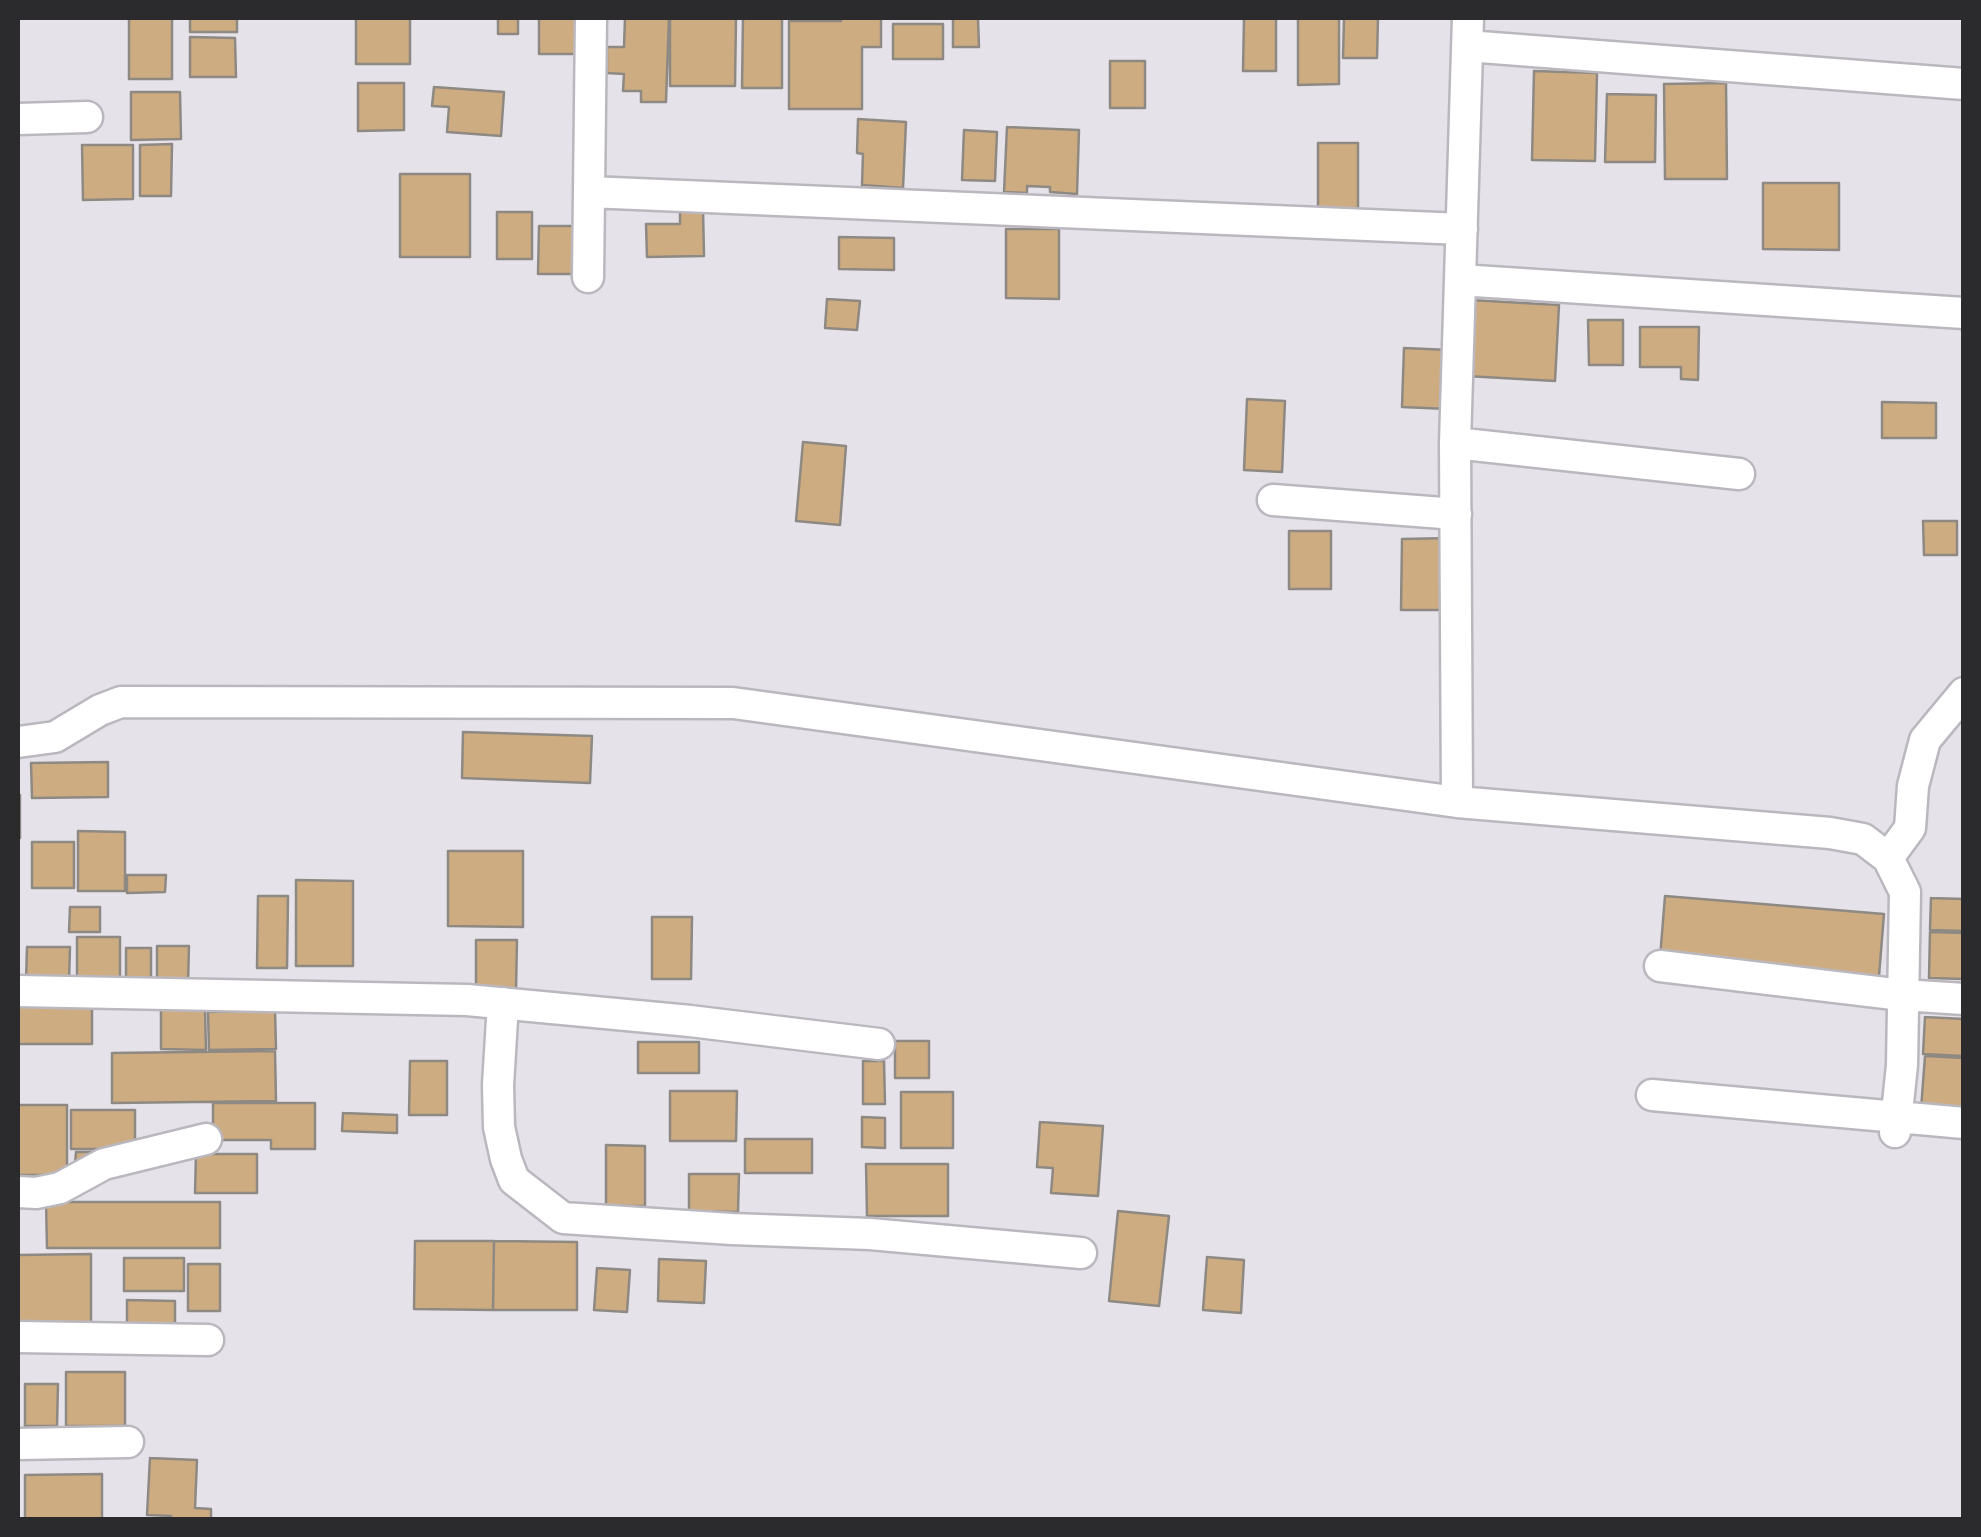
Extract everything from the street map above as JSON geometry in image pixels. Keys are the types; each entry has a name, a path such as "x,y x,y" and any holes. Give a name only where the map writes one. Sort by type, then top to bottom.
{"street":[{"path":"588,277 591,18"},
{"path":"1457,802 1455,444 1467,32 1964,84"},
{"path":"18,119 88,117"},
{"path":"589,192 1462,229"},
{"path":"1460,280 1964,313"},
{"path":"1455,444 1739,474"},
{"path":"1273,500 1456,514"},
{"path":"1888,858 1910,828 1914,786 1925,740 1964,693"},
{"path":"18,742 55,737 100,710 122,702 733,703 1457,802 1830,833 1863,840 1888,858 1905,892 1902,1065 1896,1126"},
{"path":"1660,966 1902,995 1964,998"},
{"path":"18,990 503,1003 879,1044"},
{"path":"503,1003 498,1085 499,1127 506,1160 514,1180 563,1218 732,1230 870,1234 1081,1253"},
{"path":"1652,1095 1896,1126 1964,1123"},
{"path":"18,1192 60,1188 104,1164 206,1139"},
{"path":"18,1337 208,1340"},
{"path":"18,1444 128,1442"}],"building":[{"path":"129,18 172,18 172,79 129,79"},
{"path":"190,18 237,18 237,32 190,32"},
{"path":"356,18 410,18 410,64 356,64"},
{"path":"498,18 518,18 518,34 498,34"},
{"path":"539,18 586,18 585,54 539,54"},
{"path":"625,18 669,18 666,102 641,102 641,91 623,91 624,74 607,73 607,47 624,47"},
{"path":"670,18 736,18 735,86 670,86"},
{"path":"743,18 782,18 782,88 742,88"},
{"path":"881,18 881,47 862,47 862,109 789,109 789,21"},
{"path":"953,18 978,18 979,47 953,47"},
{"path":"1244,18 1276,18 1276,71 1243,71"},
{"path":"1298,18 1339,18 1339,84 1298,85"},
{"path":"1344,18 1378,18 1377,58 1343,58"},
{"path":"893,24 943,24 943,59 893,59"},
{"path":"190,37 235,38 236,77 190,77"},
{"path":"1110,61 1145,61 1145,108 1110,108"},
{"path":"1534,71 1597,73 1595,161 1532,160"},
{"path":"358,83 404,83 404,130 358,131"},
{"path":"1726,83 1727,179 1665,179 1664,84"},
{"path":"434,87 504,92 501,136 447,132 449,107 432,106"},
{"path":"131,92 180,92 181,139 131,140"},
{"path":"1607,94 1656,95 1655,162 1605,162"},
{"path":"858,119 906,122 903,188 862,185 863,154 857,153"},
{"path":"1007,127 1079,130 1077,194 1027,186 1027,193 1004,192"},
{"path":"964,130 997,132 995,181 962,180"},
{"path":"1318,143 1358,143 1358,209 1318,209"},
{"path":"172,144 171,196 140,196 140,145"},
{"path":"82,145 133,145 133,199 83,200"},
{"path":"400,174 470,174 470,257 400,257"},
{"path":"1763,183 1839,183 1839,250 1763,249"},
{"path":"680,209 703,209 704,256 647,257 646,224 680,224"},
{"path":"497,212 532,212 532,259 497,259"},
{"path":"539,226 574,226 573,274 538,274"},
{"path":"1006,229 1059,229 1059,299 1006,298"},
{"path":"839,237 894,238 894,270 839,269"},
{"path":"827,299 860,301 857,330 825,328"},
{"path":"1470,300 1559,305 1555,381 1466,376"},
{"path":"1588,320 1623,320 1623,365 1589,365"},
{"path":"1640,327 1699,327 1698,380 1681,379 1681,367 1640,367"},
{"path":"1404,348 1450,350 1448,409 1402,407"},
{"path":"1247,399 1285,401 1282,472 1244,470"},
{"path":"1882,402 1936,403 1936,438 1882,438"},
{"path":"803,442 846,446 840,525 796,521"},
{"path":"1923,521 1957,521 1957,555 1924,555"},
{"path":"1289,531 1331,531 1331,589 1289,589"},
{"path":"1452,538 1452,610 1401,610 1402,539"},
{"path":"463,732 592,736 590,783 462,778"},
{"path":"108,762 108,797 32,798 31,763"},
{"path":"20,795 20,838 18,838"},
{"path":"78,831 125,832 125,891 78,891"},
{"path":"32,842 74,842 74,888 32,888"},
{"path":"448,851 523,851 523,927 448,926"},
{"path":"127,875 166,875 165,892 127,893"},
{"path":"296,880 353,881 353,966 296,966"},
{"path":"258,896 288,896 287,968 257,968"},
{"path":"1665,896 1884,914 1879,976 1660,958"},
{"path":"1931,898 1964,899 1964,931 1930,930"},
{"path":"70,907 100,907 100,932 69,932"},
{"path":"652,917 692,917 691,979 652,979"},
{"path":"1930,932 1964,933 1964,979 1929,978"},
{"path":"77,937 120,937 120,982 77,982"},
{"path":"476,940 517,940 516,991 476,990"},
{"path":"157,946 189,946 188,985 157,985"},
{"path":"27,947 70,947 69,982 26,982"},
{"path":"126,948 151,948 151,983 126,983"},
{"path":"18,1001 92,1001 92,1044 18,1044"},
{"path":"161,1009 205,1009 206,1050 161,1049"},
{"path":"275,1010 276,1049 209,1050 208,1012"},
{"path":"1925,1017 1964,1019 1964,1056 1923,1054"},
{"path":"895,1041 929,1041 929,1078 895,1078"},
{"path":"638,1042 699,1042 699,1073 638,1073"},
{"path":"275,1051 276,1101 112,1103 112,1053"},
{"path":"1925,1056 1964,1058 1964,1111 1921,1109"},
{"path":"410,1061 447,1061 447,1115 409,1115"},
{"path":"863,1061 884,1061 885,1104 863,1104"},
{"path":"670,1091 737,1091 736,1141 670,1141"},
{"path":"901,1092 953,1092 953,1148 901,1148"},
{"path":"213,1103 315,1103 315,1149 271,1149 271,1140 213,1140"},
{"path":"18,1105 67,1105 67,1175 18,1175"},
{"path":"71,1110 135,1110 135,1149 71,1149"},
{"path":"343,1113 397,1115 397,1133 342,1131"},
{"path":"862,1117 885,1118 885,1148 862,1147"},
{"path":"1040,1122 1103,1126 1098,1196 1051,1193 1053,1168 1037,1167"},
{"path":"745,1139 812,1139 812,1173 745,1173"},
{"path":"606,1145 645,1146 645,1206 606,1206"},
{"path":"76,1152 92,1152 92,1164 75,1164"},
{"path":"196,1154 257,1154 257,1193 195,1193"},
{"path":"866,1164 948,1164 948,1216 867,1216"},
{"path":"689,1174 739,1174 738,1212 689,1211"},
{"path":"46,1202 220,1202 220,1248 47,1248"},
{"path":"1118,1211 1169,1216 1159,1306 1109,1301"},
{"path":"415,1241 494,1241 493,1310 414,1309"},
{"path":"494,1241 577,1242 577,1310 493,1310"},
{"path":"91,1254 91,1324 18,1324 18,1255"},
{"path":"1207,1257 1244,1260 1241,1313 1203,1310"},
{"path":"124,1258 184,1258 184,1291 124,1291"},
{"path":"659,1259 706,1261 704,1303 658,1301"},
{"path":"188,1264 220,1264 220,1311 188,1311"},
{"path":"597,1268 630,1270 627,1312 594,1310"},
{"path":"127,1300 175,1301 175,1326 127,1326"},
{"path":"66,1372 125,1372 125,1426 66,1426"},
{"path":"25,1384 58,1384 57,1426 25,1426"},
{"path":"150,1458 197,1460 195,1508 211,1509 211,1520 171,1520 171,1516 147,1515"},
{"path":"102,1474 102,1520 25,1520 25,1475"}]}
